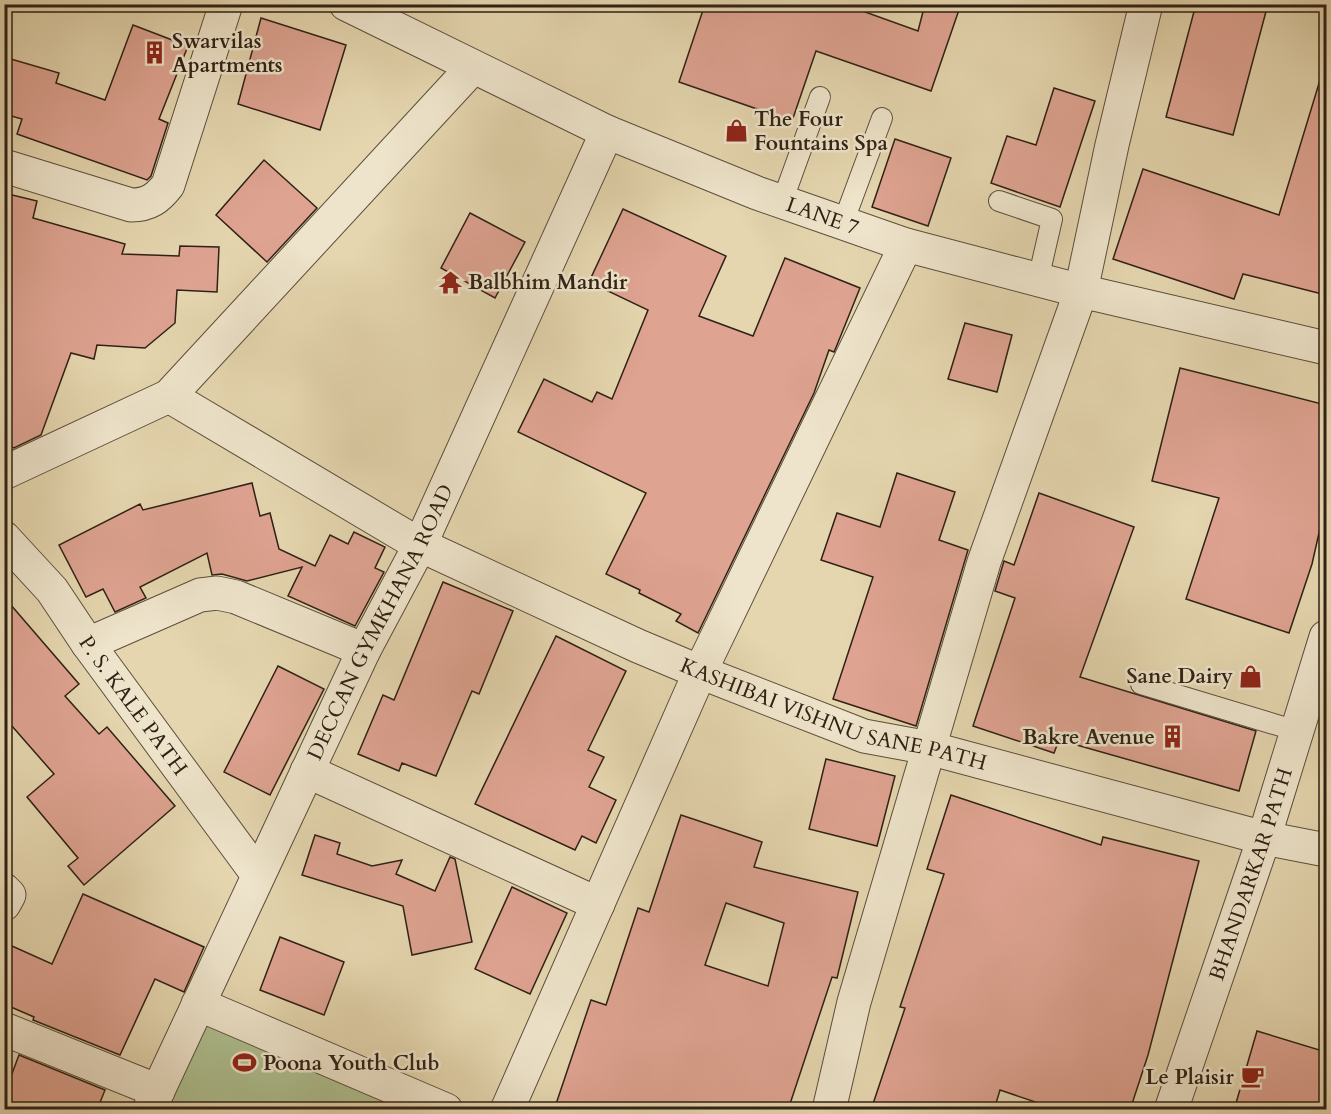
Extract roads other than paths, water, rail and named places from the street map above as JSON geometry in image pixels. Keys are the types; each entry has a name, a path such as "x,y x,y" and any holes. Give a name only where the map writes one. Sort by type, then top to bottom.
{"street":[{"path":"4,166 131,205 142,205 152,201 168,185 226,4"},
{"name":"LANE 7","path":"346,4 384,13 473,67 607,132 843,223 906,245 1038,280 1326,348"},
{"path":"829,1110 854,1002 984,562 1081,291 1112,145 1146,4"},
{"path":"4,473 170,396 473,67"},
{"name":"DECCAN GYMKHANA ROAD","path":"153,1100 364,650 420,545 607,132"},
{"path":"507,1110 700,672 906,245"},
{"name":"KASHIBAI VISHNU SANE PATH","path":"170,396 420,545 638,646 700,672 864,736 929,748 1264,837"},
{"name":"P. S. KALE PATH","path":"4,538 52,590 88,644 258,875"},
{"path":"88,644 200,595 217,593 236,597 364,650"},
{"name":"BHANDARKAR PATH","path":"1171,1110 1264,837 1326,637"},
{"path":"307,771 598,904"},
{"path":"1264,837 1326,850"},
{"path":"4,890 9,895 4,904"},
{"path":"198,1004 446,1110"},
{"path":"4,1029 153,1100"}],"lane":[{"path":"782,201 820,98"},
{"path":"843,223 882,118"},
{"path":"999,201 1052,219 1038,280"},
{"path":"1141,684 1297,731"}],"place":[{"name":"Swarvilas Apartments","path":"154,53"},
{"name":"The Four Fountains Spa","path":"736,131"},
{"name":"Balbhim Mandir","path":"450,282"},
{"name":"Sane Dairy","path":"1251,676"},
{"name":"Bakre Avenue","path":"1173,737"},
{"name":"Poona Youth Club","path":"245,1063"},
{"name":"Le Plaisir","path":"1252,1077"}]}
